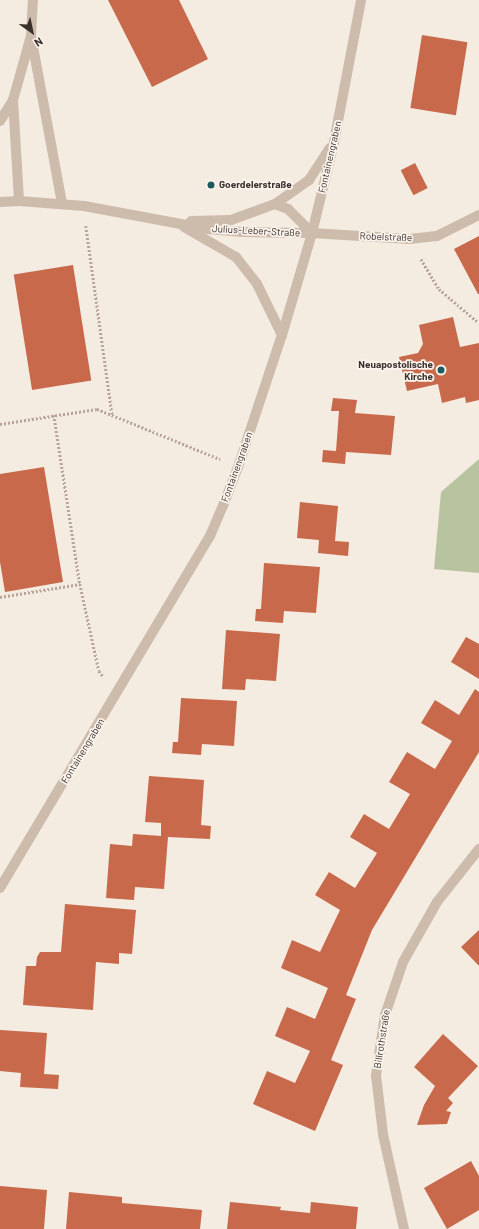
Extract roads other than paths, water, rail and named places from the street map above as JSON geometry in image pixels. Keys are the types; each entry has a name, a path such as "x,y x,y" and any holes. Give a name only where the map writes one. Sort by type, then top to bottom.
{"street":[{"path":"19,201 14,100 31,36 33,0"},
{"name":"Fontainengraben","path":"0,888 210,536 238,467 282,336 312,233 334,142 361,0"},
{"path":"31,36 62,204"},
{"path":"0,121 14,100"},
{"name":"Julius-Leber-Straße","path":"176,222 231,220 275,204 309,180 334,142"},
{"name":"Julius-Leber-Straße","path":"0,202 19,201 84,206 208,229 242,232 312,233"},
{"name":"Julius-Leber-Straße","path":"275,204 288,209 304,223 312,233"},
{"name":"Robelstraße","path":"312,233 409,240 437,236 479,215"},
{"name":"Julius-Leber-Straße","path":"176,222 236,257 257,284 282,336"},
{"name":"Billrothstraße","path":"404,1229 383,1134 376,1075 385,1015 403,962 437,902 479,849"}],"place":[{"name":"Goerdelerstraße","path":"211,185"},
{"name":"Neuapostolische Kirche","path":"441,370"}]}
